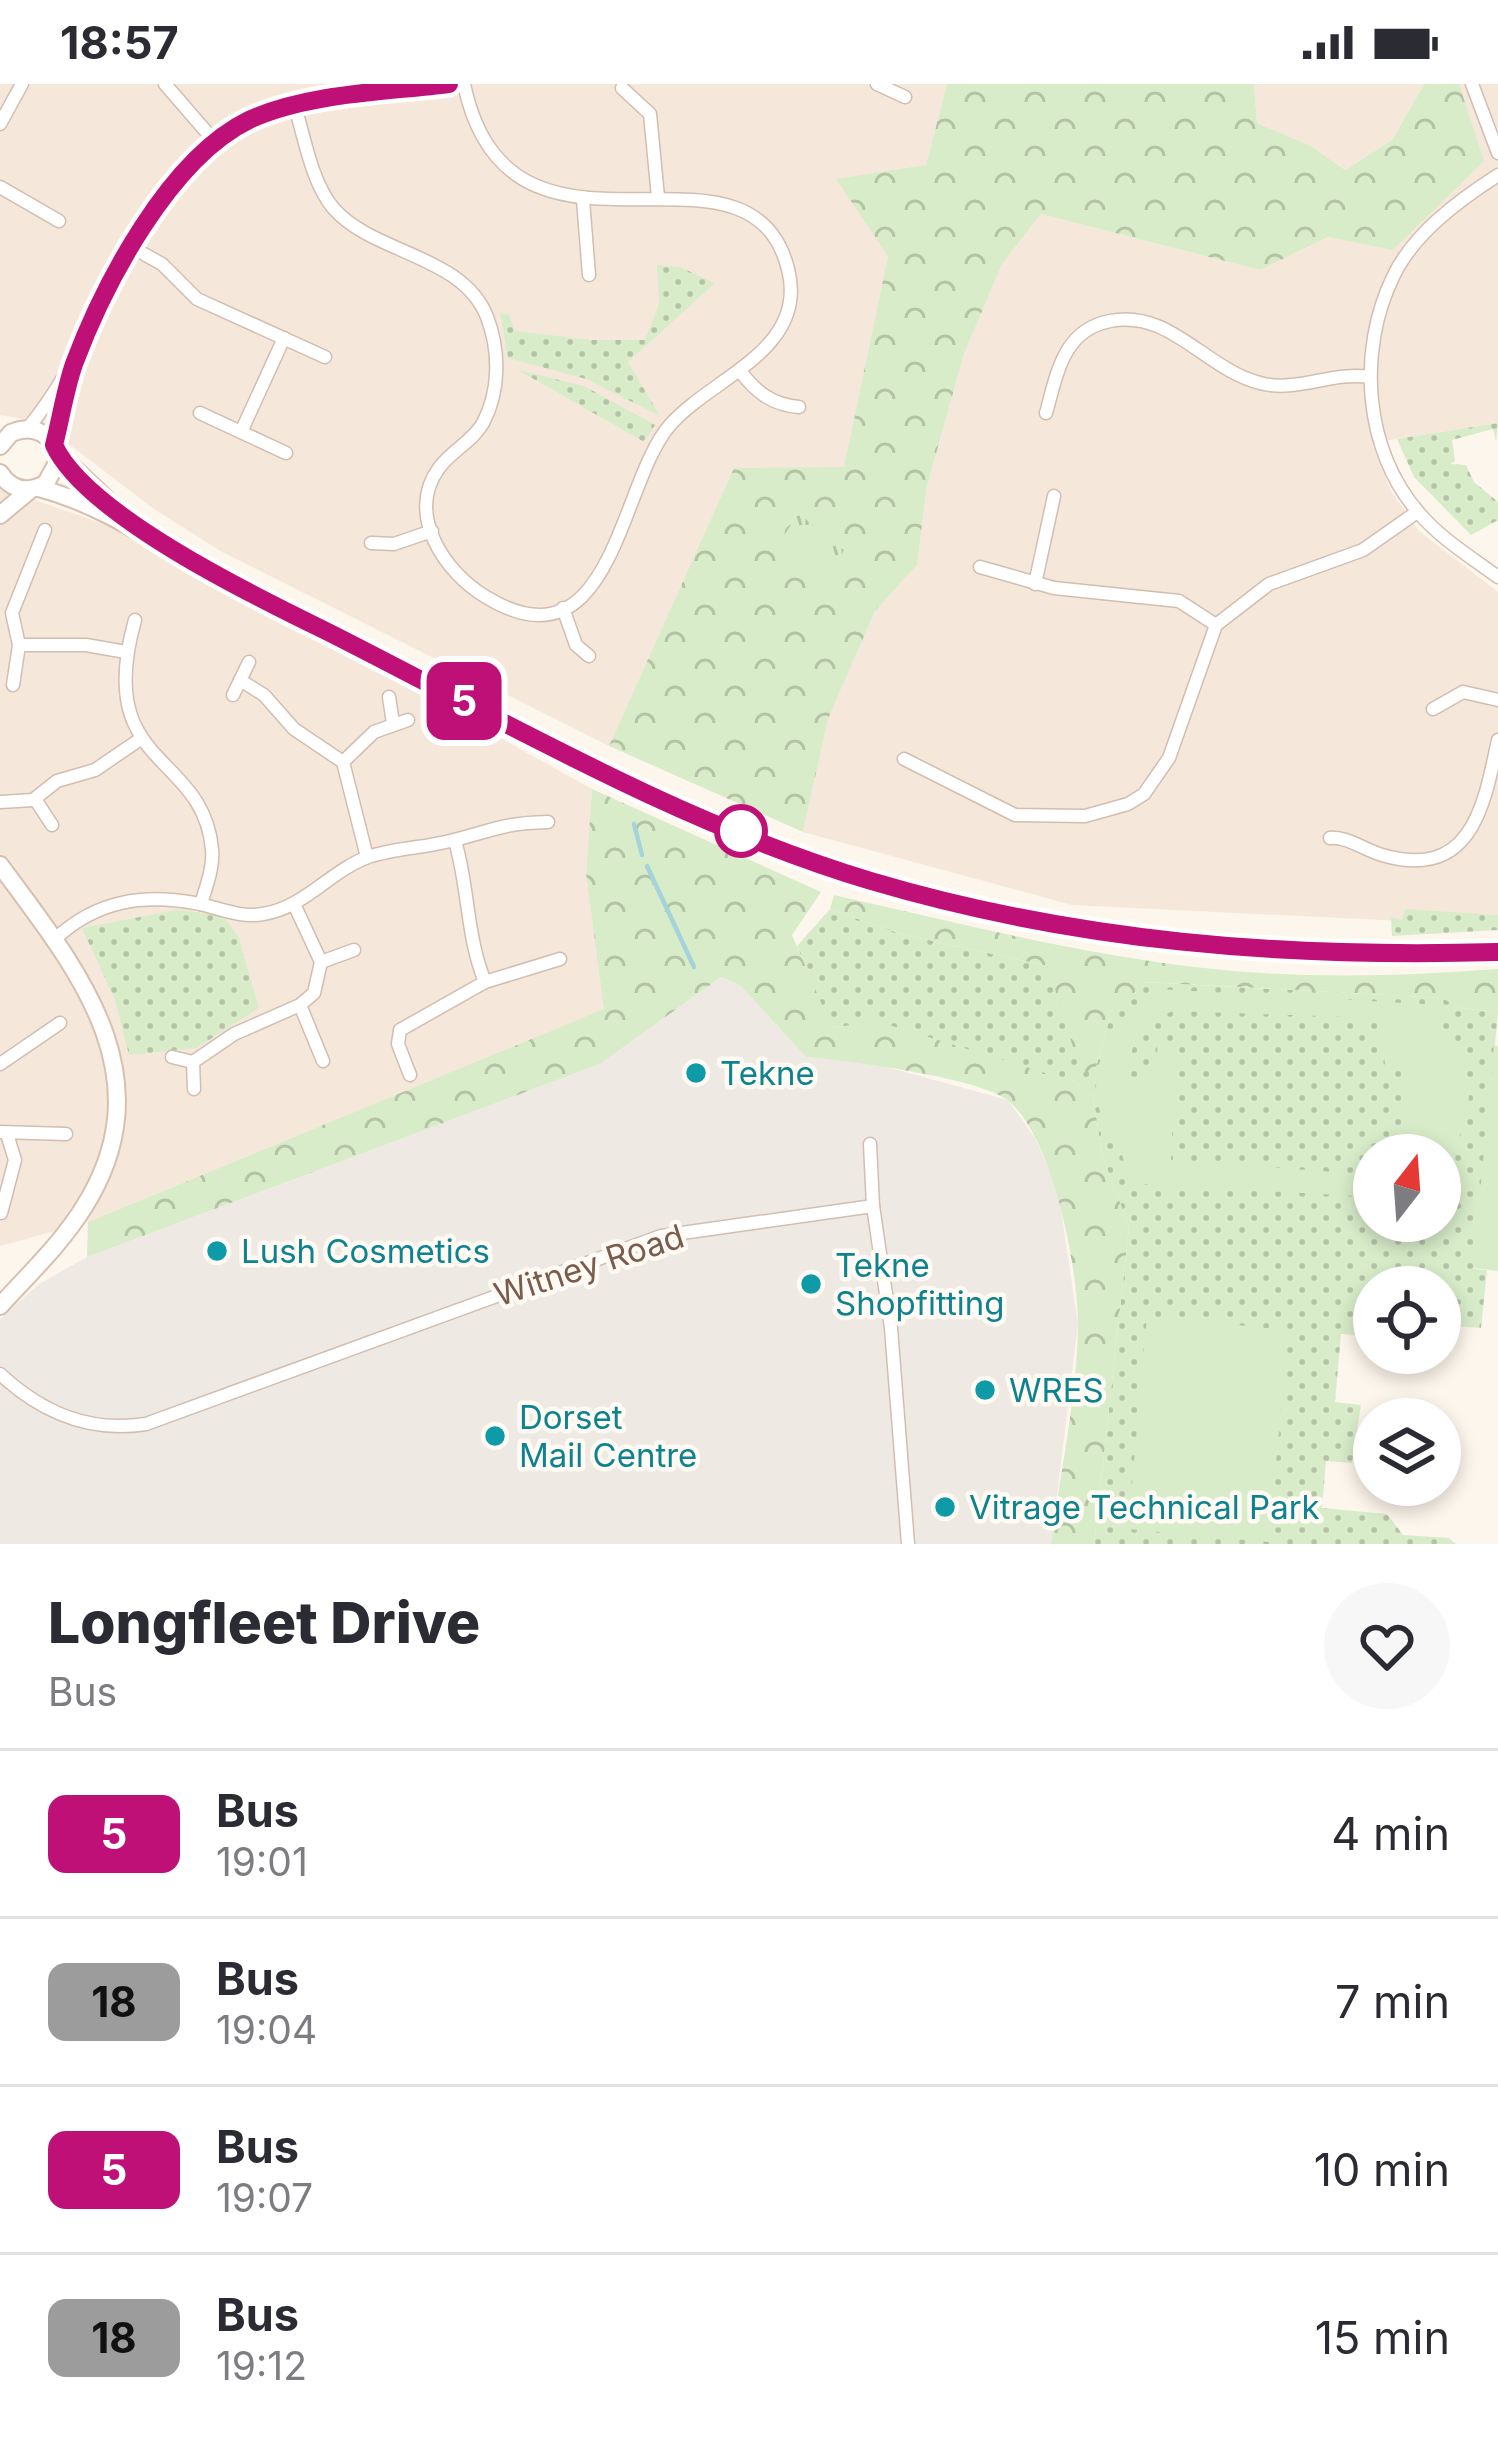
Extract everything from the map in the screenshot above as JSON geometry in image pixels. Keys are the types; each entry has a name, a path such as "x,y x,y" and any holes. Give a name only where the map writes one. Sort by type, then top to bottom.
{"main road":[{"path":"0,446 15,428 43,433 140,529"},
{"path":"0,515 56,470 56,448"},
{"path":"0,476 90,503 213,574 601,771 793,854 870,880 988,912 1184,944 1383,956 1498,952"},
{"path":"0,865 55,939 100,1012 111,1049 116,1120 86,1204 0,1306"}],"street":[{"path":"0,124 22,84"},
{"path":"165,84 216,143"},
{"path":"56,448 73,367 133,248 168,190 216,143 250,120 295,107 449,84"},
{"path":"295,107 335,210 354,226 462,285 489,324 494,392 476,433 430,483 426,512 442,559 489,599 547,616 585,591 619,546 642,471 668,428 686,408 775,338 792,292 783,255 756,220 737,209 658,197 584,200 541,189 488,152 464,84"},
{"path":"877,84 905,98"},
{"path":"1472,84 1498,153"},
{"path":"622,88 650,115 658,197"},
{"path":"1498,175 1436,224 1393,277 1374,334 1370,377 1384,458 1417,512 1498,577"},
{"path":"0,187 59,220"},
{"path":"584,200 589,275"},
{"path":"133,248 162,264 197,299 325,357"},
{"path":"1046,413 1064,351 1080,332 1127,317 1162,327 1233,373 1259,383 1282,387 1349,374 1370,377"},
{"path":"241,432 284,338"},
{"path":"15,428 73,367"},
{"path":"740,370 753,388 781,406 799,407"},
{"path":"200,413 286,453"},
{"path":"1035,584 1054,496"},
{"path":"904,758 1015,815 1085,816 1128,804 1144,794 1169,758 1216,625 1269,584 1363,550 1417,512"},
{"path":"13,686 20,645 12,613 45,530"},
{"path":"370,543 394,544 432,532"},
{"path":"980,567 1035,584 1179,601 1216,625"},
{"path":"562,608 576,645 590,656"},
{"path":"135,620 123,682 139,740 184,790 210,832 213,854 201,904"},
{"path":"20,645 86,645 126,652"},
{"path":"233,695 249,662"},
{"path":"240,680 264,695 294,729 343,762 367,857"},
{"path":"1433,709 1462,692 1498,700"},
{"path":"389,697 393,723"},
{"path":"343,762 374,732 408,721"},
{"path":"0,802 10,805 35,799 56,781 95,770 139,740"},
{"path":"1330,838 1418,861 1457,846 1491,811 1498,740"},
{"path":"35,799 52,825"},
{"path":"55,939 74,922 117,901 201,904 244,916 294,904 367,857 454,841 501,823 548,822"},
{"path":"454,841 468,883 471,943 485,982"},
{"path":"172,1058 193,1063 234,1034 300,1005 314,993 321,962 294,904"},
{"path":"321,962 354,950"},
{"path":"410,1076 398,1044 400,1030 485,982 560,958"},
{"path":"300,1005 323,1061"},
{"path":"0,1064 60,1024"},
{"path":"193,1063 194,1089"},
{"path":"1,1213 15,1160 4,1132 66,1135"},
{"path":"870,1144 908,1544"},
{"name":"Witney Road","path":"0,1374 53,1413 110,1428 139,1426 661,1236 873,1206"}],"shaded area":[{"path":"0,84 947,84 926,165 888,256 844,468 734,469 609,746 222,552 29,420 0,415"},
{"path":"1254,84 1424,84 1392,140 1345,170 1311,146 1257,123"},
{"path":"1458,84 1498,84 1498,423 1372,443 1391,491 1419,531 1498,592 1498,915 1406,910 1402,921 1072,905 803,832 828,719 875,611 917,565 927,486 964,354 1002,264 1041,214 1260,270 1328,237 1393,249 1483,161"},
{"path":"0,488 136,535 592,789 586,874 605,1009 88,1222 0,1246"},
{"path":"721,977 740,985 806,1057 868,1062 1008,1100 1035,1138 1058,1190 1078,1324 1051,1544 0,1544 0,1319 39,1284 87,1257 600,1064"}],"green space":[{"path":"947,84 1254,84 1257,123 1311,146 1345,170 1392,140 1424,84 1459,84 1484,161 1393,250 1328,237 1260,270 1041,214 1002,264 964,354 927,486 917,565 875,611 828,719 803,832 609,746 734,468 844,467 888,256 836,179 926,165"},
{"path":"657,265 680,267 715,283 628,362 660,416 586,379 508,358 500,312 509,315 515,331 592,340 645,340 659,304"},
{"path":"518,370 584,386 655,425 644,442"},
{"path":"1498,423 1496,441 1493,429 1452,440 1455,461 1450,464 1466,465 1474,482 1498,502 1498,520 1471,535 1414,477 1397,439"},
{"path":"798,513 844,550 825,579 779,544"},
{"path":"592,789 821,892 792,935 832,1028 876,1021 1075,1082 1093,1096 1102,1155 1129,1227 1094,1544 1051,1544 1075,1380 1077,1302 1051,1175 1026,1121 1010,1102 973,1085 806,1057 740,985 721,977 600,1064 87,1257 88,1222 604,1009 586,874"},
{"path":"834,895 1070,947 1213,969 1356,975 1498,969 1498,1012 1461,1008 1442,998 1144,982 1109,1020 1095,1071 1081,1073 1048,966 901,934 830,909"},
{"path":"830,909 901,934 1048,966 1095,1071 1109,1020 1143,982 1442,998 1461,1008 1498,1012 1474,1269 1487,1270 1481,1328 1461,1327 1461,1266 1353,1266 1353,1335 1341,1334 1335,1402 1353,1404 1353,1457 1352,1463 1326,1461 1322,1508 1387,1514 1403,1535 1449,1538 1456,1544 1094,1544 1129,1227 1102,1155 1093,1096 1075,1082 876,1022 831,1028 797,946"},
{"path":"1405,909 1498,915 1498,930 1392,936 1391,917 1402,920"},
{"path":"177,910 222,915 238,936 259,1008 196,1048 129,1055 115,1000 82,928"},
{"path":"1156,989 1441,1005 1440,1028 1455,1047 1465,1045 1467,1054 1460,1056 1469,1100 1464,1127 1461,1134 1401,1134 1404,1067 1386,1070 1378,1018 1173,1011 1138,1035 1130,1076 1142,1078 1156,1064 1158,1042 1176,1043 1171,1160 1353,1173 1353,1196 1125,1183 1122,1156 1098,1104 1098,1068 1124,1022 1155,997"},
{"path":"1494,1045 1498,1046 1498,1271 1473,1268"},
{"path":"1147,1316 1288,1330 1269,1542 1128,1529"}],"waterway":[{"path":"634,824 642,855"},
{"path":"647,866 694,967"}],"bus line":[{"name":"5","path":"449,84 347,97 250,120 197,159 168,190 94,320 73,367 54,445 76,472 140,529 213,574 601,771 793,854 870,880 988,912 1184,944 1383,956 1498,952"}],"place":[{"name":"Tekne","path":"696,1073"},
{"name":"Lush Cosmetics","path":"217,1251"},
{"name":"Tekne Shopfitting","path":"811,1284"},
{"name":"WRES","path":"985,1390"},
{"name":"Dorset Mail Centre","path":"495,1436"},
{"name":"Vitrage Technical Park","path":"945,1507"}]}
